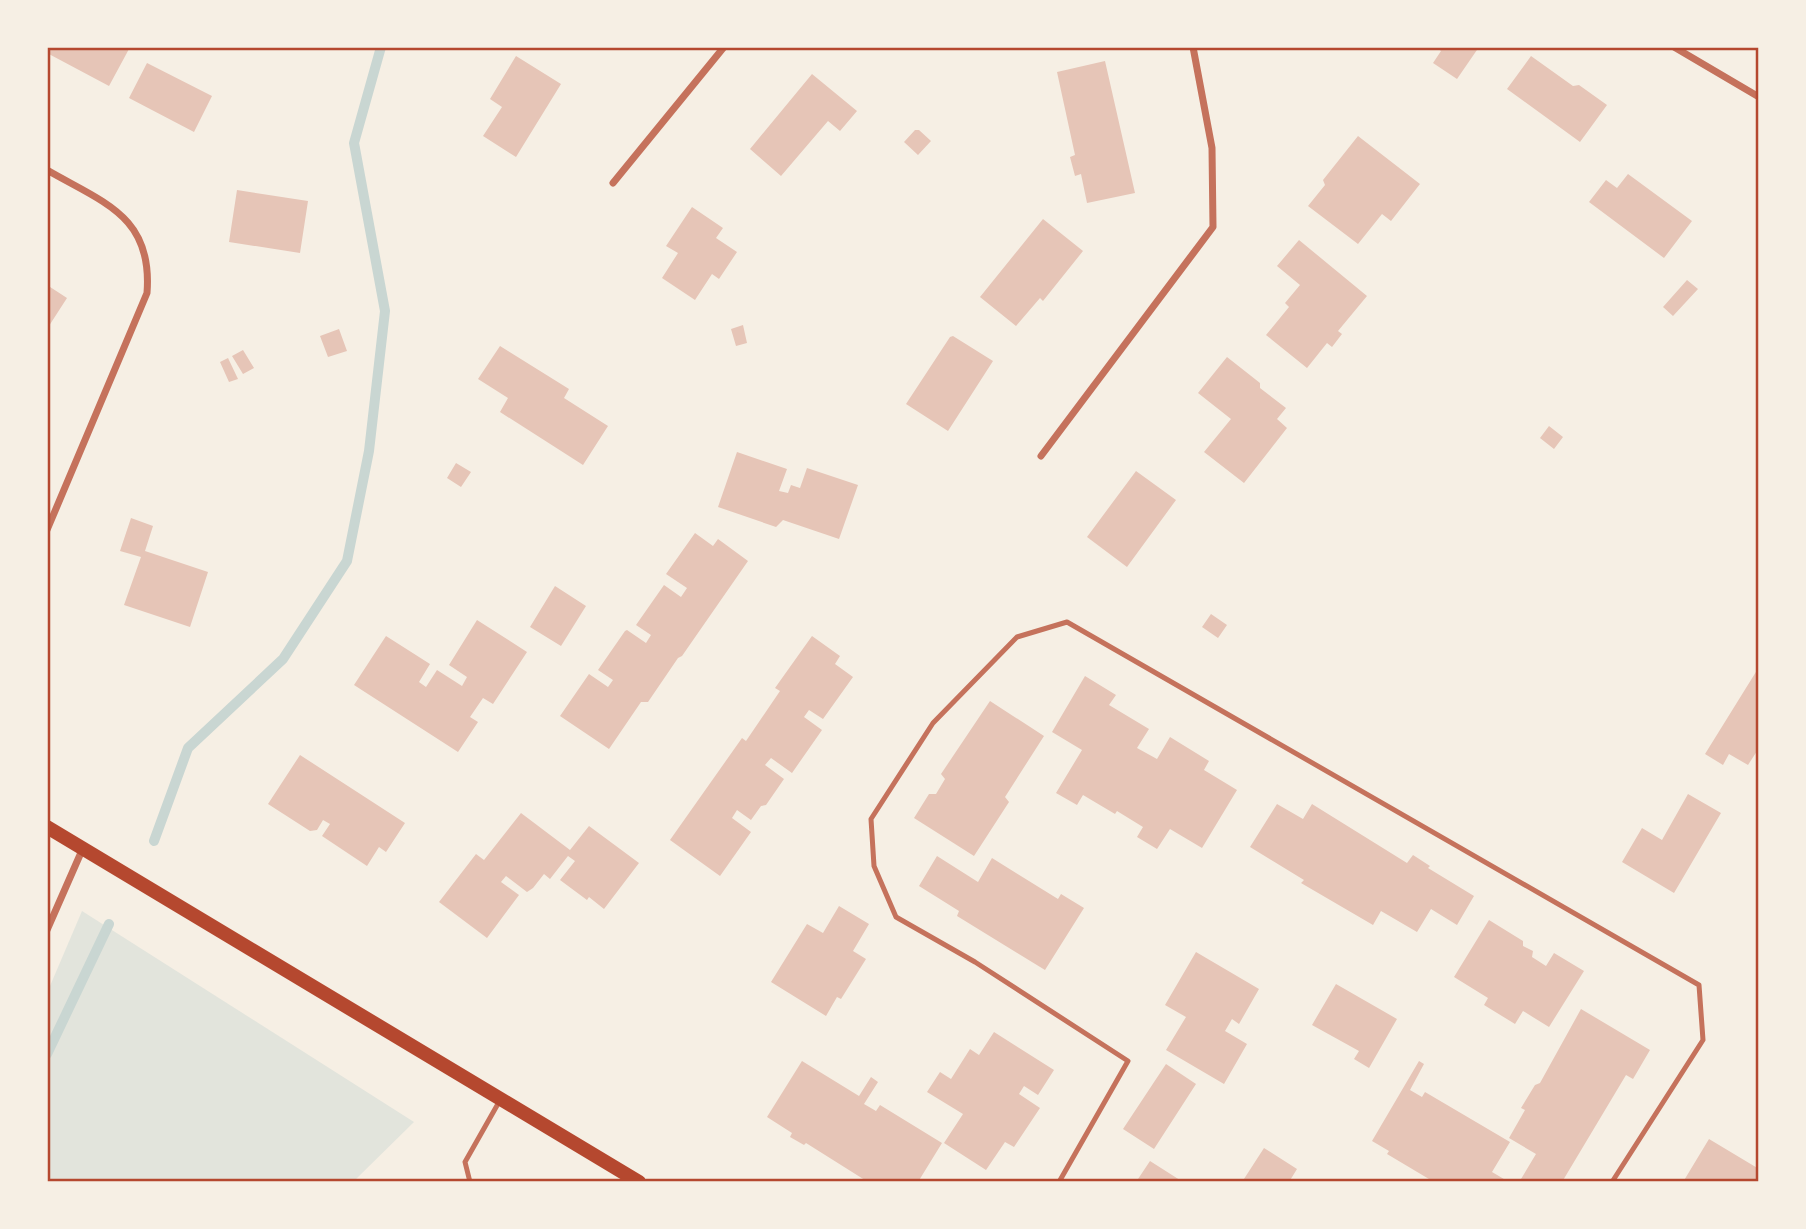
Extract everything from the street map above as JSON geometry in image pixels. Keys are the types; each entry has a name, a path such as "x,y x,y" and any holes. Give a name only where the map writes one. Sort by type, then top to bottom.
{"main road":[{"path":"47,827 633,1180"}],"street":[{"path":"613,183 724,47"},
{"path":"1041,456 1213,227 1212,149 1192,47"},
{"path":"1674,47 1759,97"},
{"path":"47,170 112,207 122,216 139,237 149,270 147,293 47,530"},
{"path":"47,930 83,848"}],"lane":[{"path":"1059,1182 1128,1061 975,962 896,917 874,866 871,819 933,723 1017,637 1067,622 1699,985 1703,1040 1612,1182"},
{"path":"470,1182 464,1162 501,1099"}],"shaded area":[{"path":"82,911 414,1122 353,1182 47,1182 47,993"}],"building":[{"path":"47,47 129,49 109,86 47,53"},
{"path":"1436,47 1479,47 1457,79 1433,63 1441,51"},
{"path":"516,56 561,84 516,157 483,136 502,107 490,99"},
{"path":"1531,56 1573,86 1579,85 1607,105 1580,142 1507,89"},
{"path":"1105,61 1135,193 1087,203 1081,174 1075,176 1070,157 1075,155 1057,72"},
{"path":"147,63 212,96 194,132 129,98"},
{"path":"812,74 857,111 840,131 828,121 781,176 750,149"},
{"path":"915,130 919,130 931,141 918,155 904,142"},
{"path":"1358,136 1420,184 1391,221 1382,214 1358,244 1308,206 1325,185 1323,180"},
{"path":"1628,174 1692,221 1664,258 1589,202 1606,180 1617,188"},
{"path":"237,190 308,201 300,253 229,242"},
{"path":"692,207 723,228 716,238 737,252 719,279 712,274 695,300 662,278 678,253 666,246"},
{"path":"1043,219 1083,251 1043,301 1040,298 1016,326 980,297"},
{"path":"1299,240 1367,296 1338,331 1342,334 1332,347 1327,343 1307,368 1266,335 1289,307 1285,303 1300,285 1277,266"},
{"path":"1687,280 1698,289 1673,316 1663,307"},
{"path":"47,285 67,298 47,329"},
{"path":"743,325 747,343 736,346 731,329"},
{"path":"339,329 347,351 328,357 320,336"},
{"path":"953,336 993,361 948,431 906,404"},
{"path":"500,346 569,389 564,398 608,426 583,465 500,412 508,398 478,379"},
{"path":"243,350 254,368 243,374 232,356"},
{"path":"1227,357 1286,408 1277,419 1287,428 1244,483 1204,452 1231,419 1198,393"},
{"path":"228,358 238,379 229,382 220,362"},
{"path":"1549,426 1563,437 1554,449 1540,438"},
{"path":"737,452 787,469 779,491 788,493 791,485 800,488 807,468 858,485 839,539 783,520 776,527 718,507"},
{"path":"456,463 471,472 461,487 447,478"},
{"path":"1136,471 1176,500 1127,567 1087,537"},
{"path":"131,518 153,526 145,551 208,572 190,627 124,605 141,557 120,551"},
{"path":"695,533 713,546 718,539 748,561 648,702 641,702 609,749 560,716 589,674 608,687 613,680 598,670 625,631 646,643 651,635 636,625 664,585 681,597 687,588 666,574"},
{"path":"555,586 586,606 561,646 530,627"},
{"path":"1211,614 1227,625 1218,638 1202,627"},
{"path":"477,620 527,652 493,704 483,698 470,717 478,722 458,752 354,685 386,636 430,664 419,682 426,687 437,670 462,686 467,677 449,665"},
{"path":"812,636 840,656 835,664 853,677 823,719 809,710 804,717 822,730 792,773 771,758 765,765 784,779 766,805 761,806 751,820 737,810 732,818 751,832 720,876 670,840 742,738 746,741 780,691 775,688"},
{"path":"1759,667 1759,748 1748,765 1729,754 1723,765 1705,754"},
{"path":"1085,676 1116,695 1109,705 1149,729 1137,748 1157,759 1170,737 1209,761 1204,770 1237,790 1202,848 1170,829 1157,849 1137,837 1143,827 1117,811 1115,814 1083,795 1077,805 1056,793 1082,750 1052,732"},
{"path":"990,701 1044,736 1005,797 1009,802 974,856 914,818 929,794 936,794 945,779 941,774"},
{"path":"300,755 405,823 386,852 379,847 367,866 322,836 330,824 323,820 317,830 310,831 268,804"},
{"path":"1688,794 1721,813 1674,893 1622,862 1642,828 1662,840"},
{"path":"1277,804 1303,819 1312,804 1407,863 1413,855 1430,866 1428,868 1474,896 1457,925 1431,909 1417,932 1381,911 1373,925 1301,883 1304,880 1250,847"},
{"path":"521,813 570,850 589,826 639,863 604,909 560,880 575,861 568,856 550,879 544,874 527,892 506,876 501,882 519,895 487,938 439,902 476,854 484,860"},
{"path":"937,856 978,882 992,858 1058,899 1061,894 1084,908 1045,970 957,916 959,911 919,886"},
{"path":"839,906 869,924 853,951 866,959 841,999 837,997 826,1016 771,982 807,924 823,933"},
{"path":"1489,920 1523,941 1523,946 1533,951 1532,957 1546,966 1554,953 1584,971 1549,1027 1523,1011 1515,1024 1484,1005 1488,998 1454,977"},
{"path":"1196,952 1259,989 1239,1024 1232,1019 1225,1031 1247,1044 1224,1084 1166,1050 1186,1017 1165,1005"},
{"path":"1336,984 1397,1019 1369,1068 1354,1059 1359,1051 1312,1025"},
{"path":"1581,1009 1650,1050 1633,1079 1626,1075 1562,1182 1526,1182 1521,1179 1536,1154 1509,1138 1525,1110 1521,1108 1535,1085 1540,1083"},
{"path":"994,1032 1054,1070 1038,1095 1024,1086 1019,1094 1040,1108 1014,1147 1005,1142 986,1170 944,1143 963,1114 927,1092 940,1072 951,1079 970,1049 979,1055"},
{"path":"802,1061 859,1096 871,1077 878,1082 864,1104 876,1111 880,1105 942,1143 918,1182 868,1182 806,1143 804,1145 790,1137 792,1133 767,1117"},
{"path":"1419,1061 1424,1064 1410,1090 1422,1097 1425,1092 1510,1142 1492,1172 1509,1182 1434,1182 1387,1154 1389,1151 1372,1141"},
{"path":"1166,1064 1196,1084 1154,1149 1123,1129"},
{"path":"1709,1139 1759,1169 1759,1182 1683,1182"},
{"path":"1264,1148 1297,1169 1289,1182 1242,1182"},
{"path":"1150,1161 1183,1182 1136,1182"}],"waterway":[{"path":"154,841 188,748 283,659 347,561 369,451 385,311 354,143 381,47"},
{"path":"47,1054 109,924"}]}
